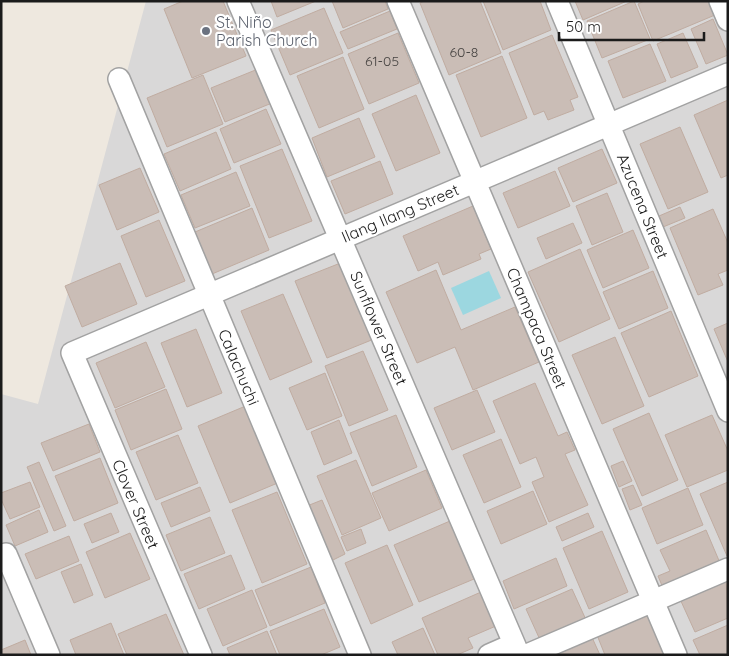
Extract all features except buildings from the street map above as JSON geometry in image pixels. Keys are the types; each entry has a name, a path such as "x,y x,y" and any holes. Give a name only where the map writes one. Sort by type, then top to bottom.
{"street":[{"name":"Sunflower Street","path":"238,1 520,651"},
{"name":"Champaca Street","path":"398,1 676,655"},
{"name":"Azucena Street","path":"557,1 728,411"},
{"path":"720,1 728,20"},
{"name":"Ilang Ilang Street","path":"72,353 728,74"},
{"name":"Calachuchi","path":"119,79 360,655"},
{"name":"Clover Street","path":"72,353 201,655"},
{"path":"6,554 49,655"},
{"path":"489,655 520,651 653,601 728,569"}],"shaded area":[{"path":"146,1 728,1 728,655 1,655 1,394 38,404"}],"water":[{"path":"489,271 501,298 463,315 451,288"}],"place":[{"name":"St. Niño Parish Church","path":"206,31"}]}
